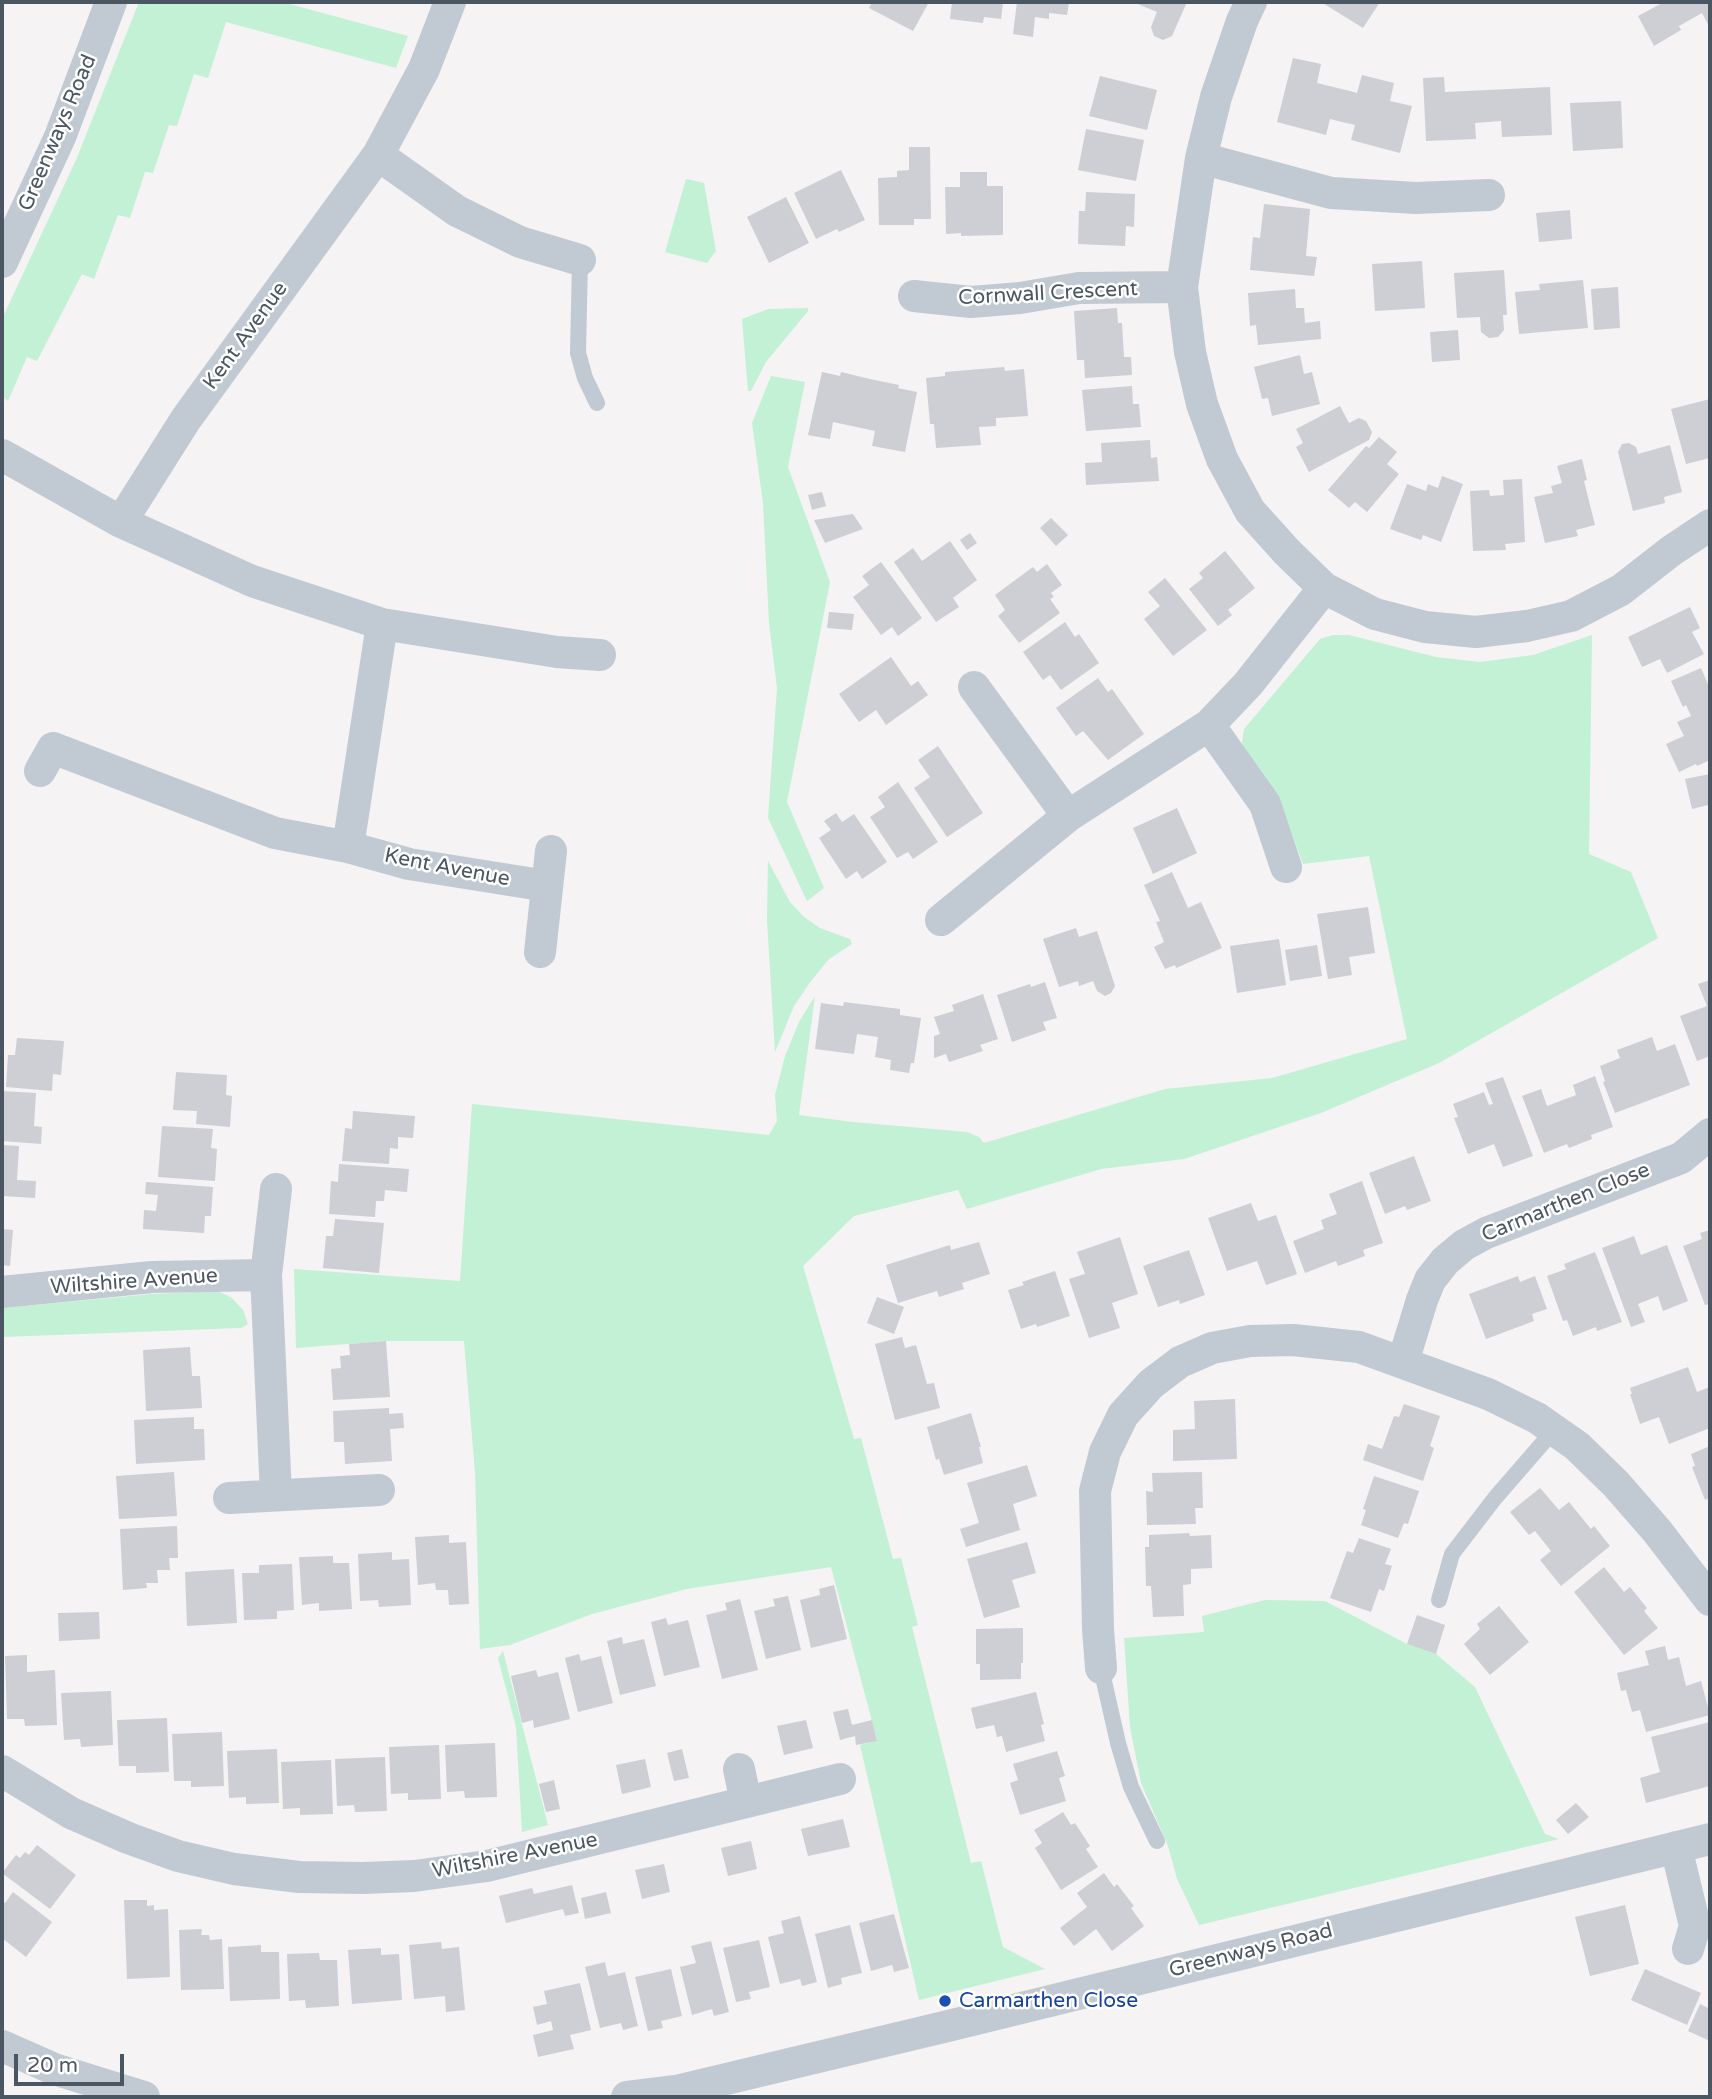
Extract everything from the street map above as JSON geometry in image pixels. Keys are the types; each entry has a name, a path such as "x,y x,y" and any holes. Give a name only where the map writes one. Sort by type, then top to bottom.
{"street":[{"name":"Greenways Road","path":"2,262 60,137 111,2"},
{"name":"Kent Avenue","path":"121,522 186,419 378,155 424,69 450,2"},
{"path":"1251,2 1216,97 1201,158 1182,287 1190,352 1202,404 1223,459 1250,511 1324,588 1375,614 1425,627 1476,632 1527,626 1571,616 1621,590 1671,551 1709,528"},
{"path":"378,155 457,211 520,242 580,260"},
{"path":"1201,158 1331,193 1416,198 1489,195"},
{"name":"Cornwall Crescent","path":"914,296 971,302 1020,298 1079,288 1182,287"},
{"path":"2,455 121,522 252,581 382,624 557,652 600,654"},
{"path":"941,920 1068,816 1209,725 1263,666 1324,588"},
{"path":"348,847 382,624"},
{"path":"974,687 1068,816"},
{"path":"1209,725 1265,804 1286,867"},
{"name":"Kent Avenue","path":"40,771 53,748 275,833 348,847 409,864 547,886"},
{"path":"540,952 551,851"},
{"name":"Carmarthen Close","path":"1403,1362 1430,1280 1445,1261 1464,1245 1486,1233 1681,1158 1710,1134"},
{"path":"276,1189 266,1275 276,1495"},
{"name":"Wiltshire Avenue","path":"2,1292 152,1277 266,1275"},
{"path":"1101,1668 1095,1491 1105,1452 1123,1415 1151,1384 1180,1362 1212,1348 1250,1341 1293,1340 1359,1347 1488,1394 1537,1418 1577,1446 1616,1484 1657,1531 1710,1600"},
{"path":"229,1497 379,1490"},
{"path":"738,1769 746,1802"},
{"name":"Wiltshire Avenue","path":"4,1776 71,1813 178,1856 234,1869 299,1877 363,1878 487,1866 840,1779"},
{"name":"Greenways Road","path":"627,2097 676,2091 1710,1839"},
{"path":"1676,1847 1695,1926 1688,1949"},
{"path":"2,2046 54,2069 144,2097"}],"lane":[{"path":"580,260 578,353 585,378 597,403"},
{"path":"1439,1600 1452,1554 1480,1516 1553,1430"},
{"path":"1101,1668 1131,1787 1157,1841"}],"green space":[{"path":"139,2 282,2 408,36 396,68 226,22 208,78 194,74 177,126 169,125 153,173 145,172 130,218 118,215 94,279 82,274 37,361 27,357 8,401 2,396 2,319 76,160"},
{"path":"686,179 704,183 716,251 707,263 665,252"},
{"path":"808,308 766,362 751,391 748,391 742,319 768,309"},
{"path":"771,376 805,382 788,467 830,582 787,802 824,888 807,901 768,818 777,688 769,623 763,503 752,423"},
{"path":"1333,635 1349,635 1436,657 1480,662 1533,655 1592,635 1589,854 1631,872 1658,938 1439,1063 1321,1113 1184,1159 1101,1169 967,1209 958,1190 854,1216 803,1266 854,1439 861,1438 893,1559 901,1558 918,1625 912,1627 971,1863 981,1861 1003,1947 1045,1969 919,2000 860,1745 877,1740 831,1567 687,1589 592,1614 510,1645 480,1649 475,1472 464,1341 386,1341 296,1348 294,1269 460,1281 472,1104 769,1135 777,1121 775,1095 785,1056 799,1022 815,996 799,1115 967,1132 979,1137 984,1143 1165,1089 1272,1078 1407,1039 1369,856 1303,864 1282,808 1244,753 1244,729 1320,639"},
{"path":"768,861 790,902 804,917 820,928 850,939 852,944 829,959 811,981 794,1006 775,1052 767,920"},
{"path":"218,1291 232,1298 243,1310 248,1324 241,1328 2,1337 2,1308 152,1294"},
{"path":"1265,1600 1325,1601 1407,1644 1436,1654 1475,1687 1545,1834 1559,1839 1199,1925 1177,1879 1168,1846 1141,1783 1130,1727 1124,1638 1204,1632 1202,1616"},
{"path":"503,1651 548,1825 522,1832 516,1727 498,1658"}],"building":[{"path":"872,2 929,2 913,31 869,8"},
{"path":"952,2 1003,2 1001,19 984,17 983,23 950,19"},
{"path":"1017,2 1069,2 1067,15 1049,13 1049,19 1035,17 1033,37 1013,34"},
{"path":"1133,2 1187,2 1172,36 1163,40 1154,36 1151,27 1157,12"},
{"path":"1321,2 1380,2 1363,28"},
{"path":"1664,2 1710,2 1710,28 1702,13 1679,26 1681,30 1654,46 1638,16"},
{"path":"1293,58 1321,64 1317,83 1357,93 1362,75 1394,83 1390,101 1412,106 1400,153 1351,140 1355,125 1330,119 1326,135 1277,122"},
{"path":"1100,76 1157,90 1147,130 1089,116"},
{"path":"1444,77 1445,92 1550,87 1552,135 1502,137 1501,121 1475,123 1476,139 1426,141 1423,78"},
{"path":"1621,101 1623,148 1573,151 1570,103"},
{"path":"1086,129 1144,140 1136,181 1078,170"},
{"path":"909,147 930,147 931,219 914,219 914,225 879,225 878,178 897,177 897,171 909,170"},
{"path":"841,170 865,220 816,239 794,193"},
{"path":"960,172 987,172 987,186 1003,186 1003,235 946,234 945,187 960,187"},
{"path":"1086,192 1135,194 1134,227 1126,226 1125,246 1078,244 1079,211 1085,211"},
{"path":"786,197 809,243 769,263 747,217"},
{"path":"1264,204 1310,209 1306,256 1317,257 1314,276 1250,270 1253,237 1260,238"},
{"path":"1570,210 1572,239 1539,242 1536,213"},
{"path":"1422,261 1425,308 1375,311 1372,264"},
{"path":"1504,270 1507,315 1503,315 1504,330 1498,337 1489,338 1481,332 1480,317 1457,318 1454,273"},
{"path":"1583,280 1588,328 1519,334 1515,292 1540,290 1539,284"},
{"path":"1618,287 1620,328 1594,330 1591,289"},
{"path":"1295,289 1296,308 1304,308 1305,323 1320,321 1321,339 1258,345 1256,325 1250,326 1248,293"},
{"path":"1117,308 1118,323 1122,323 1124,357 1131,357 1132,375 1085,378 1084,360 1077,360 1074,311"},
{"path":"1458,330 1460,360 1432,362 1430,332"},
{"path":"1300,355 1304,374 1312,372 1320,404 1272,416 1268,398 1262,399 1254,367"},
{"path":"1004,367 1005,371 1024,369 1028,416 996,418 996,426 979,427 981,445 936,448 934,424 930,424 926,378 945,376 945,372"},
{"path":"822,372 840,376 841,372 899,385 898,388 917,392 905,452 872,446 875,431 833,422 830,439 808,435"},
{"path":"1132,386 1133,404 1139,404 1141,427 1086,431 1082,390"},
{"path":"1710,399 1710,458 1686,464 1671,409"},
{"path":"1340,406 1349,423 1359,418 1366,421 1372,432 1369,440 1309,472 1296,447 1303,443 1296,429"},
{"path":"1379,437 1397,452 1387,464 1399,474 1367,512 1355,502 1349,508 1328,490 1366,446 1369,448"},
{"path":"1150,440 1151,458 1157,457 1159,481 1086,485 1085,463 1102,462 1101,443"},
{"path":"1629,443 1636,447 1638,454 1670,445 1682,492 1664,497 1665,503 1633,511 1618,452 1622,444"},
{"path":"1582,459 1587,480 1584,481 1595,525 1576,530 1578,536 1545,543 1534,497 1553,493 1551,486 1562,483 1557,466"},
{"path":"1442,476 1463,484 1441,542 1423,535 1421,540 1390,529 1407,484 1426,491 1428,484 1438,488"},
{"path":"1522,479 1525,542 1505,544 1506,550 1473,551 1470,491 1489,490 1490,496 1504,495 1503,480"},
{"path":"822,492 826,506 812,510 808,495"},
{"path":"853,514 863,529 825,543 814,520"},
{"path":"1051,518 1068,535 1056,546 1040,528"},
{"path":"970,533 977,543 967,550 960,540"},
{"path":"950,541 977,580 953,598 959,607 936,622 894,562 913,548 922,561"},
{"path":"1225,551 1255,588 1228,610 1232,615 1218,626 1189,589 1203,578 1199,573"},
{"path":"881,562 922,618 898,636 892,627 881,635 853,597 869,585 862,576"},
{"path":"1047,564 1062,585 1051,593 1054,597 1050,599 1060,613 1019,643 998,616 1005,610 995,595 1033,567 1037,572"},
{"path":"1165,578 1207,630 1173,656 1144,619 1160,606 1148,592"},
{"path":"1690,607 1700,628 1692,632 1704,654 1667,673 1660,659 1642,667 1628,637"},
{"path":"829,612 854,614 852,630 827,628"},
{"path":"1065,622 1075,637 1079,634 1099,663 1061,690 1050,675 1043,680 1023,652"},
{"path":"891,657 911,686 918,681 928,695 886,725 876,710 859,722 839,694"},
{"path":"1701,668 1710,689 1710,760 1679,772 1666,744 1684,736 1677,722 1691,716 1686,705 1683,707 1671,681"},
{"path":"1098,678 1108,692 1112,689 1144,734 1108,760 1083,731 1076,736 1056,708"},
{"path":"938,746 983,813 947,837 914,788 930,777 918,760"},
{"path":"1710,774 1710,810 1708,805 1692,809 1685,779"},
{"path":"898,782 938,842 913,859 908,852 897,858 870,817 885,807 878,797"},
{"path":"1177,808 1197,853 1153,874 1133,828"},
{"path":"836,813 842,822 854,814 887,862 862,879 857,871 846,879 819,838 831,830 824,821"},
{"path":"1172,872 1188,908 1201,902 1222,948 1176,968 1175,965 1165,969 1154,947 1164,942 1156,922 1160,921 1144,885"},
{"path":"1368,907 1375,953 1349,957 1352,975 1328,979 1317,914"},
{"path":"1076,928 1079,937 1097,931 1115,986 1111,993 1105,996 1097,991 1093,981 1079,986 1078,981 1059,987 1043,939"},
{"path":"1279,939 1286,985 1237,993 1230,946"},
{"path":"1317,945 1322,976 1290,981 1285,950"},
{"path":"1710,980 1710,1056 1697,1061 1680,1016 1707,1006 1698,984"},
{"path":"1045,982 1057,1018 1043,1022 1046,1030 1012,1042 997,995"},
{"path":"983,994 998,1039 980,1045 983,1051 949,1062 946,1054 934,1058 934,1036 940,1034 934,1017 954,1011 952,1005"},
{"path":"844,1002 900,1009 900,1015 921,1018 914,1063 911,1063 909,1073 890,1070 891,1060 875,1057 878,1037 857,1034 854,1054 815,1049 821,1003 843,1006"},
{"path":"1652,1037 1657,1051 1675,1044 1690,1085 1615,1113 1600,1066 1620,1058 1617,1050"},
{"path":"17,1038 64,1041 61,1075 53,1074 52,1091 6,1087 8,1055 15,1055"},
{"path":"176,1072 227,1075 226,1095 232,1096 230,1127 196,1124 197,1111 173,1110"},
{"path":"1595,1076 1613,1127 1591,1135 1592,1139 1569,1148 1567,1144 1544,1153 1522,1096 1541,1089 1547,1106 1576,1095 1573,1085"},
{"path":"1503,1077 1533,1156 1503,1167 1494,1144 1468,1154 1454,1118 1458,1117 1453,1104 1484,1092 1489,1105 1493,1104 1485,1083"},
{"path":"2,1091 36,1093 34,1126 42,1127 41,1144 2,1141"},
{"path":"353,1111 415,1116 413,1138 398,1137 398,1149 390,1148 389,1164 342,1161 345,1128 352,1129"},
{"path":"162,1126 213,1129 211,1148 217,1149 215,1181 158,1177"},
{"path":"2,1145 19,1146 17,1180 36,1181 35,1198 2,1196"},
{"path":"1414,1156 1431,1201 1407,1210 1405,1206 1385,1214 1369,1173"},
{"path":"339,1164 409,1169 407,1192 385,1190 384,1201 376,1201 375,1217 329,1214 331,1181 338,1182"},
{"path":"1362,1181 1383,1243 1363,1250 1365,1256 1338,1266 1336,1261 1305,1273 1293,1241 1324,1229 1321,1220 1337,1214 1329,1194"},
{"path":"146,1182 213,1187 211,1216 205,1216 204,1233 143,1229 144,1210 156,1211 158,1195 145,1194"},
{"path":"1251,1203 1258,1221 1276,1215 1297,1274 1266,1285 1257,1261 1227,1271 1208,1218"},
{"path":"335,1219 384,1223 379,1273 323,1268 326,1236 333,1236"},
{"path":"2,1229 13,1230 10,1266 2,1265"},
{"path":"1710,1230 1710,1304 1705,1305 1683,1246 1702,1239 1700,1233"},
{"path":"1634,1236 1641,1255 1667,1245 1688,1301 1663,1311 1658,1296 1638,1304 1645,1322 1631,1327 1602,1248"},
{"path":"1120,1237 1138,1294 1112,1303 1120,1328 1089,1338 1069,1279 1085,1274 1077,1252"},
{"path":"979,1242 990,1274 962,1283 964,1289 939,1297 937,1291 898,1303 886,1265 950,1245 951,1250"},
{"path":"1189,1250 1205,1295 1180,1304 1179,1300 1158,1307 1143,1266"},
{"path":"1595,1252 1622,1322 1597,1331 1596,1327 1573,1336 1567,1320 1563,1321 1547,1276 1566,1269 1564,1264"},
{"path":"1055,1271 1070,1316 1037,1327 1036,1324 1021,1329 1008,1290 1024,1285 1022,1282"},
{"path":"1518,1276 1520,1282 1535,1276 1547,1309 1532,1314 1534,1321 1486,1339 1469,1294"},
{"path":"877,1297 904,1307 894,1334 867,1323"},
{"path":"902,1337 905,1348 916,1345 927,1384 934,1383 940,1408 895,1420 875,1344"},
{"path":"386,1341 390,1397 333,1400 331,1369 341,1368 340,1356 350,1355 349,1344"},
{"path":"190,1347 192,1376 200,1376 202,1408 146,1411 143,1350"},
{"path":"1688,1367 1697,1392 1710,1387 1710,1428 1669,1444 1659,1417 1640,1424 1630,1388"},
{"path":"1235,1399 1237,1459 1173,1461 1173,1430 1195,1429 1194,1401"},
{"path":"1404,1404 1440,1416 1430,1446 1434,1448 1423,1481 1363,1460 1368,1444 1382,1449 1394,1416 1399,1417"},
{"path":"389,1408 389,1414 403,1413 404,1428 390,1429 392,1461 345,1464 344,1442 334,1442 333,1411"},
{"path":"971,1413 983,1463 944,1475 939,1459 936,1460 927,1427"},
{"path":"194,1417 194,1429 204,1429 205,1460 136,1464 134,1420"},
{"path":"1710,1446 1710,1498 1705,1500 1692,1467 1695,1466 1691,1454"},
{"path":"1027,1465 1037,1496 1013,1504 1020,1530 966,1547 960,1529 979,1523 967,1483"},
{"path":"174,1472 177,1516 119,1519 116,1476"},
{"path":"1202,1472 1203,1508 1195,1508 1196,1524 1147,1525 1146,1491 1153,1492 1152,1473"},
{"path":"1374,1476 1419,1491 1408,1524 1404,1523 1398,1538 1361,1525 1366,1510 1363,1509"},
{"path":"1540,1488 1559,1510 1569,1502 1591,1529 1594,1526 1610,1546 1561,1586 1540,1560 1551,1551 1535,1531 1529,1535 1510,1512"},
{"path":"177,1526 178,1558 169,1558 170,1570 157,1570 158,1583 146,1583 147,1588 123,1590 120,1529"},
{"path":"1189,1533 1190,1536 1211,1535 1212,1568 1191,1569 1191,1584 1183,1585 1184,1616 1153,1617 1151,1586 1146,1586 1145,1547 1149,1547 1149,1535"},
{"path":"449,1535 449,1543 466,1542 469,1604 449,1605 448,1590 436,1590 435,1583 418,1585 415,1537"},
{"path":"1359,1538 1391,1549 1385,1564 1392,1566 1384,1591 1379,1589 1371,1612 1330,1598 1347,1551 1353,1553"},
{"path":"1027,1542 1036,1573 1012,1580 1020,1607 984,1618 967,1559"},
{"path":"392,1552 392,1560 409,1559 411,1605 379,1607 378,1600 360,1601 358,1554"},
{"path":"333,1556 333,1563 349,1563 352,1609 319,1611 319,1603 302,1605 299,1557"},
{"path":"292,1564 294,1610 277,1611 277,1619 244,1620 242,1573 259,1573 259,1565"},
{"path":"1604,1567 1624,1592 1630,1587 1647,1608 1644,1611 1658,1628 1624,1655 1574,1592"},
{"path":"234,1569 237,1623 187,1626 185,1572"},
{"path":"834,1585 847,1639 811,1648 800,1600 820,1595 819,1589"},
{"path":"788,1596 801,1650 766,1659 754,1611 775,1606 773,1599"},
{"path":"740,1599 758,1670 722,1679 706,1615 727,1610 725,1603"},
{"path":"1499,1606 1529,1642 1490,1675 1464,1644 1480,1629 1477,1624"},
{"path":"99,1612 100,1639 59,1641 58,1613"},
{"path":"1417,1615 1445,1625 1436,1654 1407,1644"},
{"path":"666,1618 668,1625 688,1620 700,1667 664,1676 651,1622"},
{"path":"1023,1628 1021,1679 980,1680 980,1664 976,1664 976,1629"},
{"path":"622,1637 623,1644 644,1639 656,1686 620,1695 607,1641"},
{"path":"1665,1646 1668,1660 1679,1657 1686,1686 1701,1681 1710,1715 1646,1732 1640,1710 1632,1712 1626,1690 1621,1691 1617,1673 1649,1665 1645,1651"},
{"path":"579,1654 581,1661 601,1656 613,1703 578,1712 565,1658"},
{"path":"27,1655 27,1672 55,1670 57,1725 25,1726 24,1719 7,1719 5,1656"},
{"path":"536,1670 538,1677 558,1672 570,1719 534,1728 533,1720 522,1723 511,1676"},
{"path":"111,1691 113,1745 81,1747 80,1739 64,1740 61,1693"},
{"path":"1036,1692 1045,1741 1006,1752 1002,1736 997,1737 994,1725 976,1729 971,1708"},
{"path":"848,1709 852,1725 872,1720 877,1741 856,1745 855,1736 840,1740 833,1712"},
{"path":"167,1718 169,1772 136,1773 136,1766 119,1766 117,1720"},
{"path":"806,1720 813,1748 784,1755 777,1726"},
{"path":"1710,1722 1710,1786 1646,1803 1640,1778 1660,1772 1651,1737"},
{"path":"222,1732 224,1786 191,1787 191,1781 174,1781 172,1734"},
{"path":"495,1743 497,1797 465,1798 464,1791 447,1792 445,1745"},
{"path":"439,1745 441,1799 408,1800 408,1793 391,1794 389,1747"},
{"path":"277,1749 279,1803 246,1804 246,1797 229,1798 227,1751"},
{"path":"682,1749 689,1778 674,1781 667,1753"},
{"path":"1057,1751 1065,1776 1059,1778 1066,1801 1020,1815 1010,1783 1018,1780 1013,1764"},
{"path":"385,1757 387,1811 355,1812 354,1805 337,1806 335,1759"},
{"path":"645,1759 651,1787 622,1794 616,1765"},
{"path":"331,1760 333,1814 300,1815 300,1808 283,1809 281,1762"},
{"path":"554,1780 560,1809 546,1812 539,1784"},
{"path":"1576,1803 1589,1817 1568,1834 1556,1820"},
{"path":"1063,1812 1071,1825 1075,1823 1090,1846 1086,1849 1098,1867 1061,1890 1035,1848 1042,1843 1034,1830"},
{"path":"843,1819 850,1847 808,1856 801,1829"},
{"path":"751,1841 757,1869 728,1876 721,1848"},
{"path":"37,1845 76,1875 50,1909 2,1873 16,1855 20,1858 25,1852 29,1855"},
{"path":"664,1864 670,1892 642,1899 635,1870"},
{"path":"1104,1873 1114,1887 1117,1884 1134,1906 1131,1908 1144,1926 1112,1951 1096,1929 1074,1946 1060,1928 1087,1907 1077,1893"},
{"path":"572,1885 579,1913 565,1916 563,1909 506,1923 499,1896 532,1888 534,1894"},
{"path":"13,1892 52,1922 26,1957 2,1938 2,1901 5,1903"},
{"path":"606,1892 611,1913 585,1919 581,1898"},
{"path":"124,1900 147,1900 147,1906 154,1905 154,1910 168,1909 170,1977 127,1979"},
{"path":"1625,1905 1639,1964 1590,1976 1575,1917"},
{"path":"894,1914 909,1968 894,1972 892,1965 871,1971 859,1923"},
{"path":"800,1916 817,1982 802,1986 800,1979 780,1984 768,1937 784,1933 781,1921"},
{"path":"850,1925 862,1973 841,1978 842,1984 828,1988 815,1934"},
{"path":"202,1929 201,1935 209,1935 210,1940 222,1939 224,1989 181,1990 179,1930"},
{"path":"759,1940 770,1987 749,1992 751,1999 736,2002 723,1948"},
{"path":"711,1941 729,2012 714,2016 712,2009 692,2015 680,1967 696,1963 691,1946"},
{"path":"441,1942 442,1949 459,1947 465,2010 446,2012 445,1996 414,1999 409,1945"},
{"path":"261,1945 261,1952 279,1952 280,1999 230,2001 228,1947"},
{"path":"381,1948 381,1955 399,1954 402,2000 352,2004 348,1950"},
{"path":"319,1953 320,1960 337,1960 339,2006 306,2008 305,2000 289,2001 287,1954"},
{"path":"605,1962 608,1976 625,1972 638,2026 623,2030 621,2023 600,2028 585,1967"},
{"path":"671,1969 682,2016 661,2021 663,2028 648,2031 635,1977"},
{"path":"1645,1969 1701,1993 1687,2025 1631,2000"},
{"path":"580,1983 591,2030 570,2035 574,2049 538,2057 533,2035 553,2030 551,2021 537,2025 533,2007 547,2004 544,1991"},
{"path":"1700,2004 1710,2009 1710,2041 1688,2031"}],"place":[{"name":"Carmarthen Close","path":"945,2001"}]}
